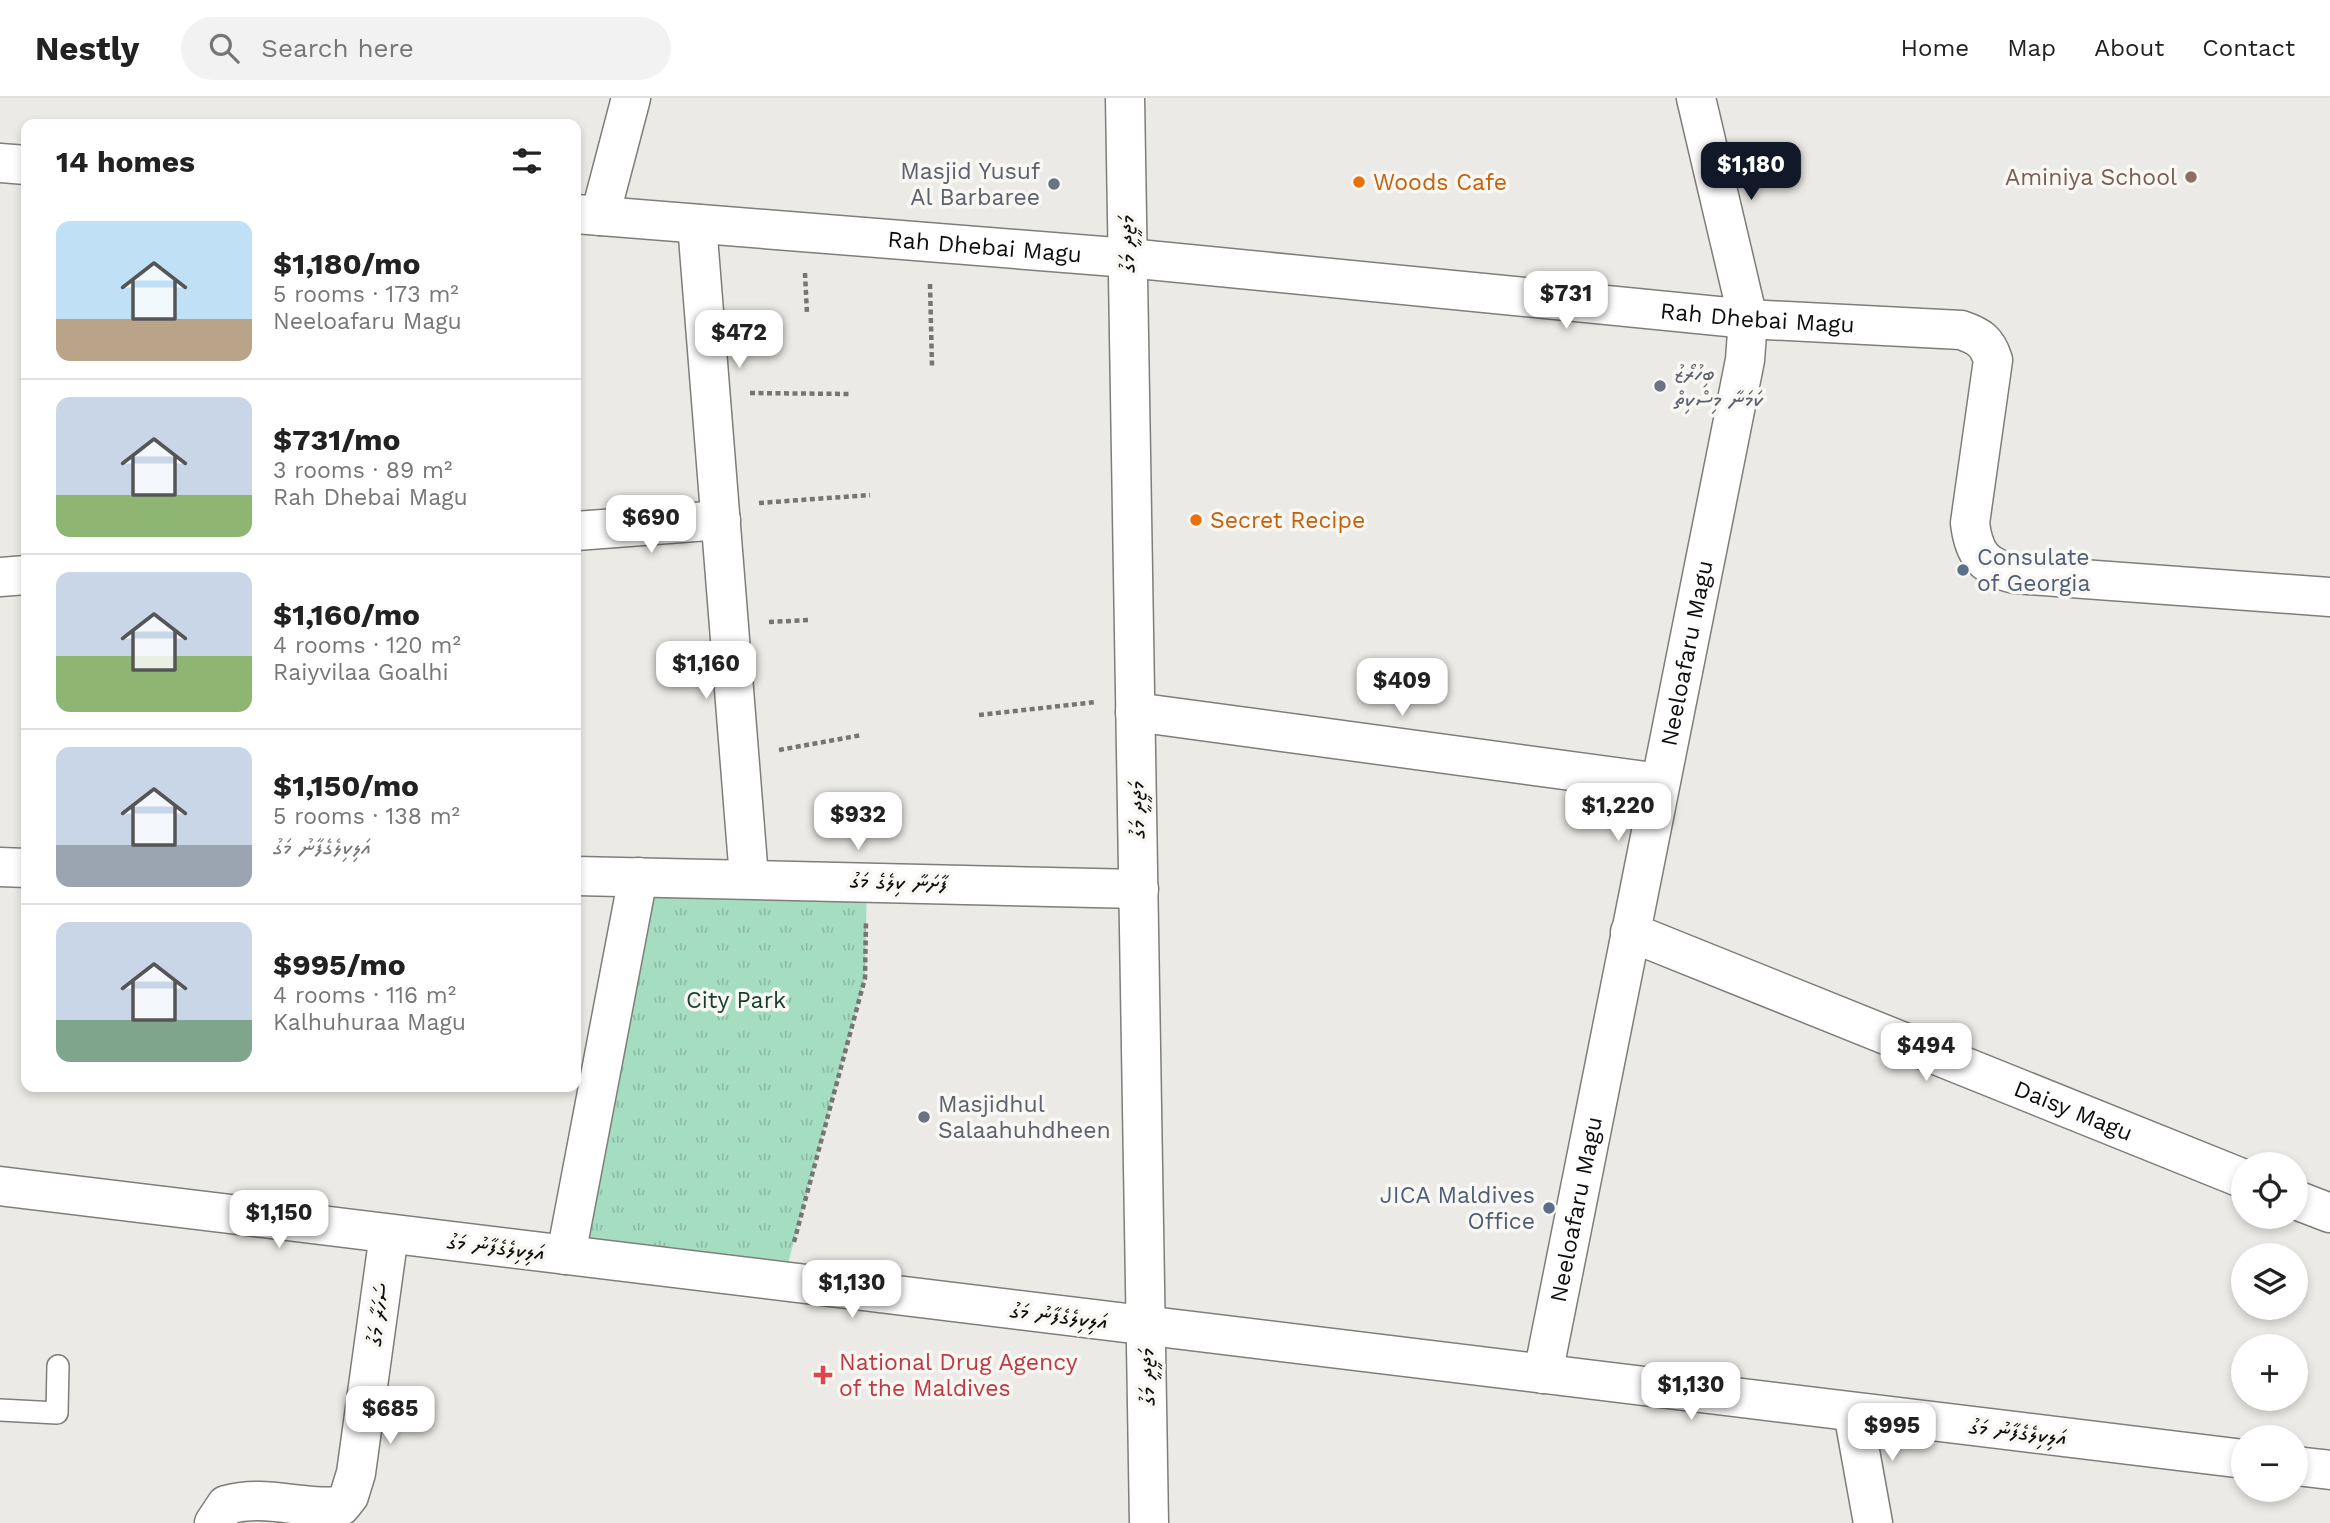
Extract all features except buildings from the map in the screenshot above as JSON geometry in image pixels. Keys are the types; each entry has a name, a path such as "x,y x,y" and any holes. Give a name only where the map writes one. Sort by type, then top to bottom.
{"street":[{"path":"588,215 631,98"},
{"name":"މަޖީދީ މަގު","path":"1125,98 1149,1523"},
{"name":"Neeloafaru Magu","path":"1543,1374 1745,360 1748,318 1696,98"},
{"path":"0,163 21,165"},
{"name":"Rah Dhebai Magu","path":"588,215 1128,258 1748,318 1961,330 1979,336 1989,346 1994,374 1970,523 1972,540 1979,554 1993,569 2015,574 2330,597"},
{"path":"697,224 750,878"},
{"path":"581,530 721,513"},
{"path":"0,577 21,575"},
{"path":"1135,705 1660,783"},
{"path":"0,867 21,868"},
{"name":"ފާށަނާ ކިލެގެ މަގު","path":"581,876 750,878 1139,890"},
{"path":"566,1255 638,877"},
{"name":"Daisy Magu","path":"1630,932 2231,1174"},
{"name":"އަލިކިލެގެފާނު މަގު","path":"0,1186 2231,1458"},
{"path":"2308,1205 2330,1213"},
{"name":"ސަހަރާ މަގު","path":"214,1523 226,1505 248,1499 327,1507 341,1506 349,1496 356,1473 389,1234"},
{"path":"1853,1412 1873,1523"},
{"path":"2308,1467 2330,1470"}],"lane":[{"path":"0,1410 57,1413 58,1366"}],"path":[{"path":"928,244 932,366"},
{"path":"710,393 851,394"},
{"path":"721,513 870,495"},
{"path":"979,715 1135,705"},
{"path":"740,757 862,735"},
{"path":"783,1282 865,978 867,881"}],"green space":[{"name":"City Park","path":"638,877 867,882 865,978 783,1282 566,1255"}],"place":[{"name":"Aminiya School","path":"2191,177"},
{"name":"Woods Cafe","path":"1359,182"},
{"name":"Masjid Yusuf Al Barbaree","path":"1054,184"},
{"name":"ބިހުރޯޒު ކަމަނާ މިސްކިތް","path":"1660,386"},
{"name":"Secret Recipe","path":"1196,520"},
{"name":"Consulate of Georgia","path":"1963,570"},
{"name":"Masjidhul Salaahuhdheen","path":"924,1117"},
{"name":"JICA Maldives Office","path":"1549,1208"},
{"name":"National Drug Agency of the Maldives","path":"823,1375"}]}
